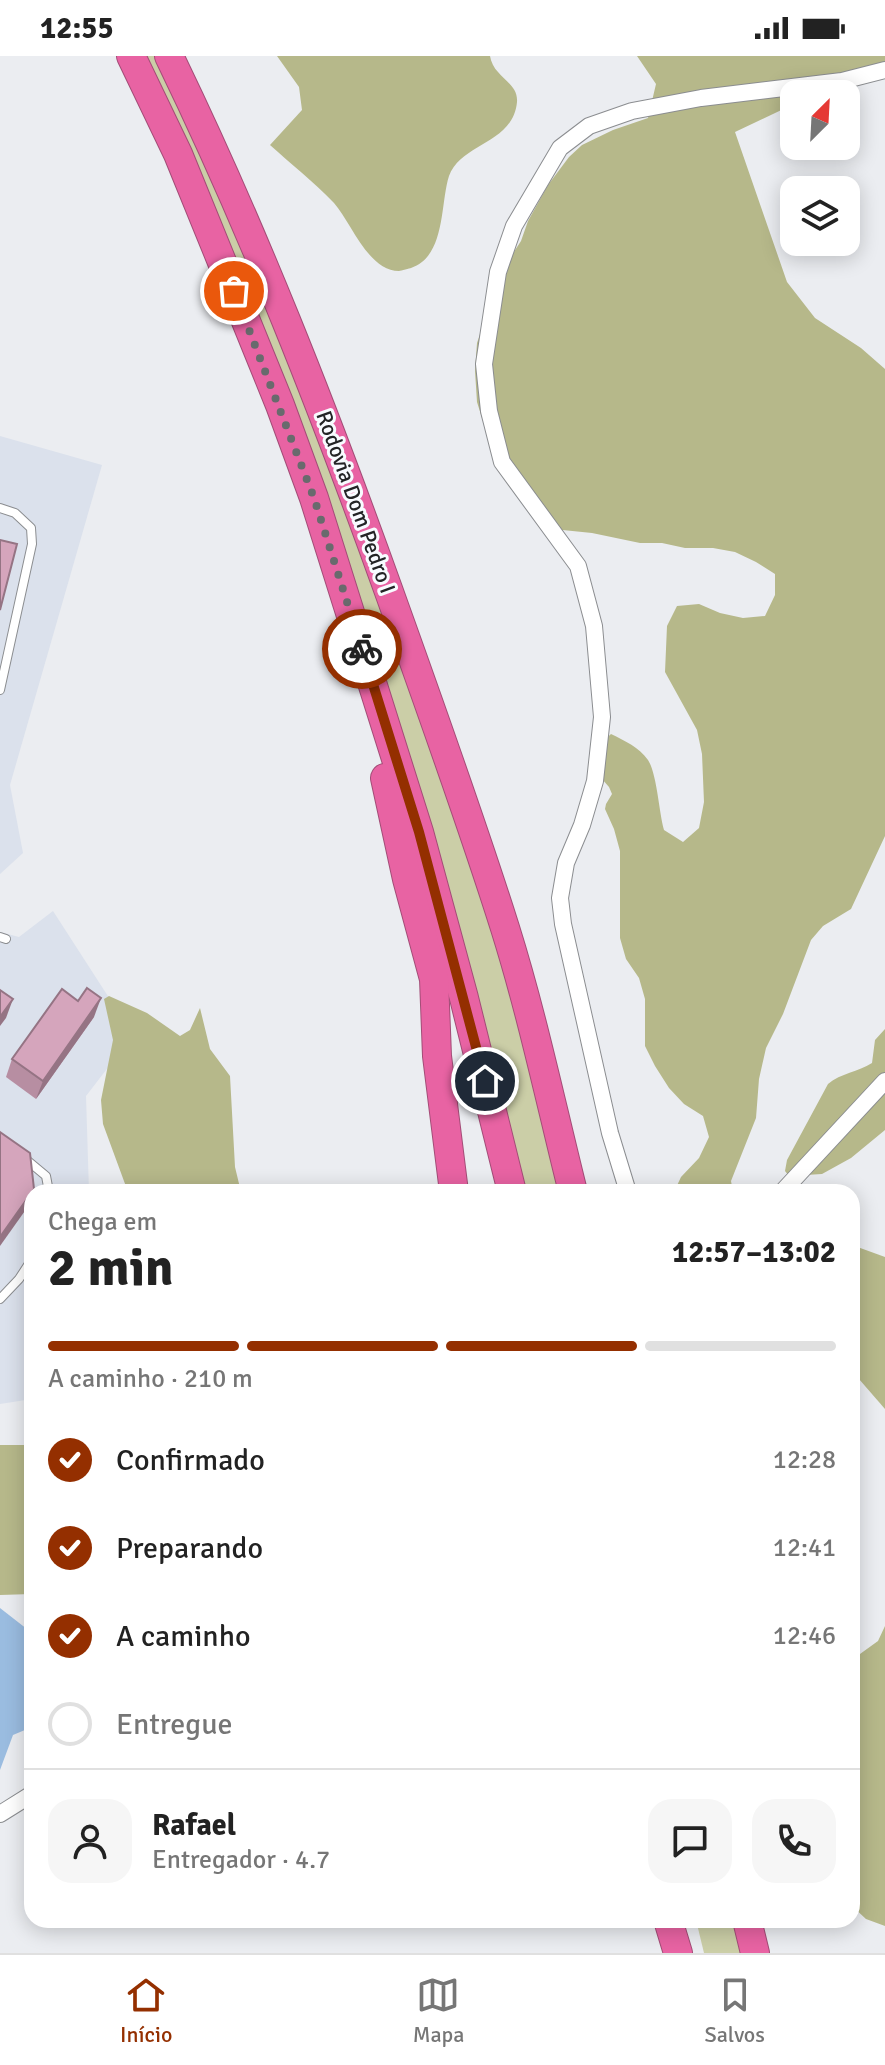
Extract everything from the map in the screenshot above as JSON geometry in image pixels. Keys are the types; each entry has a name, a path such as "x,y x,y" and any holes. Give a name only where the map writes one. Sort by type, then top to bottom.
{"highway":[{"name":"Rodovia Dom Pedro I","path":"131,56 178,154 314,498 419,832 510,1184"},
{"name":"Rodovia Dom Pedro I","path":"169,56 302,358 402,628 505,930 571,1184"},
{"path":"314,498 434,979 437,1056 453,1184"},
{"path":"670,1928 678,1953"},
{"path":"688,1928 694,1953"},
{"path":"749,1928 755,1953"},
{"path":"764,1928 769,1953"}],"street":[{"path":"626,1184 610,1133 563,924 560,898 566,863 582,825 595,781 602,717 594,626 578,566 502,462 489,411 484,364 498,272 514,226 560,148 589,126 632,111 701,98 842,81 885,70"},
{"path":"789,1184 885,1081"},
{"path":"0,1814 24,1799"}],"lane":[{"path":"0,508 15,513 31,528 32,544 0,690"},
{"path":"11,1147 46,1176 48,1184"},
{"path":"0,1299 24,1271"}],"shaded area":[{"path":"0,436 102,465 10,785 23,853 0,874"},
{"path":"53,911 133,1035 86,1096 89,1184 24,1184 24,1400 0,1404 0,932 19,937"}],"green space":[{"path":"140,56 160,56 296,367 500,947 560,1184 520,1184 452,911"},
{"path":"277,56 490,56 495,69 514,89 517,102 506,127 464,156 449,176 436,241 422,262 399,271 378,263 361,244 334,203 270,145 302,110 299,87"},
{"path":"637,56 885,56 882,64 847,80 780,80 780,111 735,132 787,282 815,318 861,348 885,369 885,836 851,909 823,926 811,940 783,1014 766,1048 759,1079 756,1118 732,1184 678,1184 699,1158 709,1137 703,1116 684,1104 669,1088 645,1046 645,999 639,978 626,959 620,938 620,851 605,809 612,794 595,771 595,749 611,734 636,748 651,766 664,830 683,842 699,828 704,802 702,754 697,730 665,672 667,626 677,606 699,604 743,618 765,616 775,595 775,574 735,552 640,543 592,533 543,528 509,486 496,463 477,402 477,343 502,270 521,241 548,185 582,145 648,118 656,84"},
{"path":"109,996 147,1013 180,1036 190,1030 200,1008 210,1049 230,1076 235,1167 239,1184 125,1184 103,1124 101,1100 113,1040 104,999"},
{"path":"885,1029 885,1130 851,1158 822,1174 789,1176 785,1171 787,1160 828,1084 872,1063 875,1040"},
{"path":"860,1248 885,1257 885,1409 860,1380"},
{"path":"0,1445 24,1445 24,1594 0,1595"},
{"path":"885,1626 885,1926 860,1913 860,1654 878,1641"},
{"path":"698,1928 741,1928 747,1953 704,1953"}],"water":[{"path":"0,1608 24,1627 24,1730 13,1735 0,1770"}],"building":[{"path":"0,540 17,544 0,610"},
{"path":"87,988 101,998 43,1081 12,1059 62,989 78,1001"},
{"path":"0,990 13,999 0,1017"},
{"path":"0,1132 30,1153 33,1184 24,1184 24,1203 0,1237"}],"way so far":[{"path":"234,291 314,498 362,649"}],"route":[{"path":"362,649 419,832 485,1081"}]}
